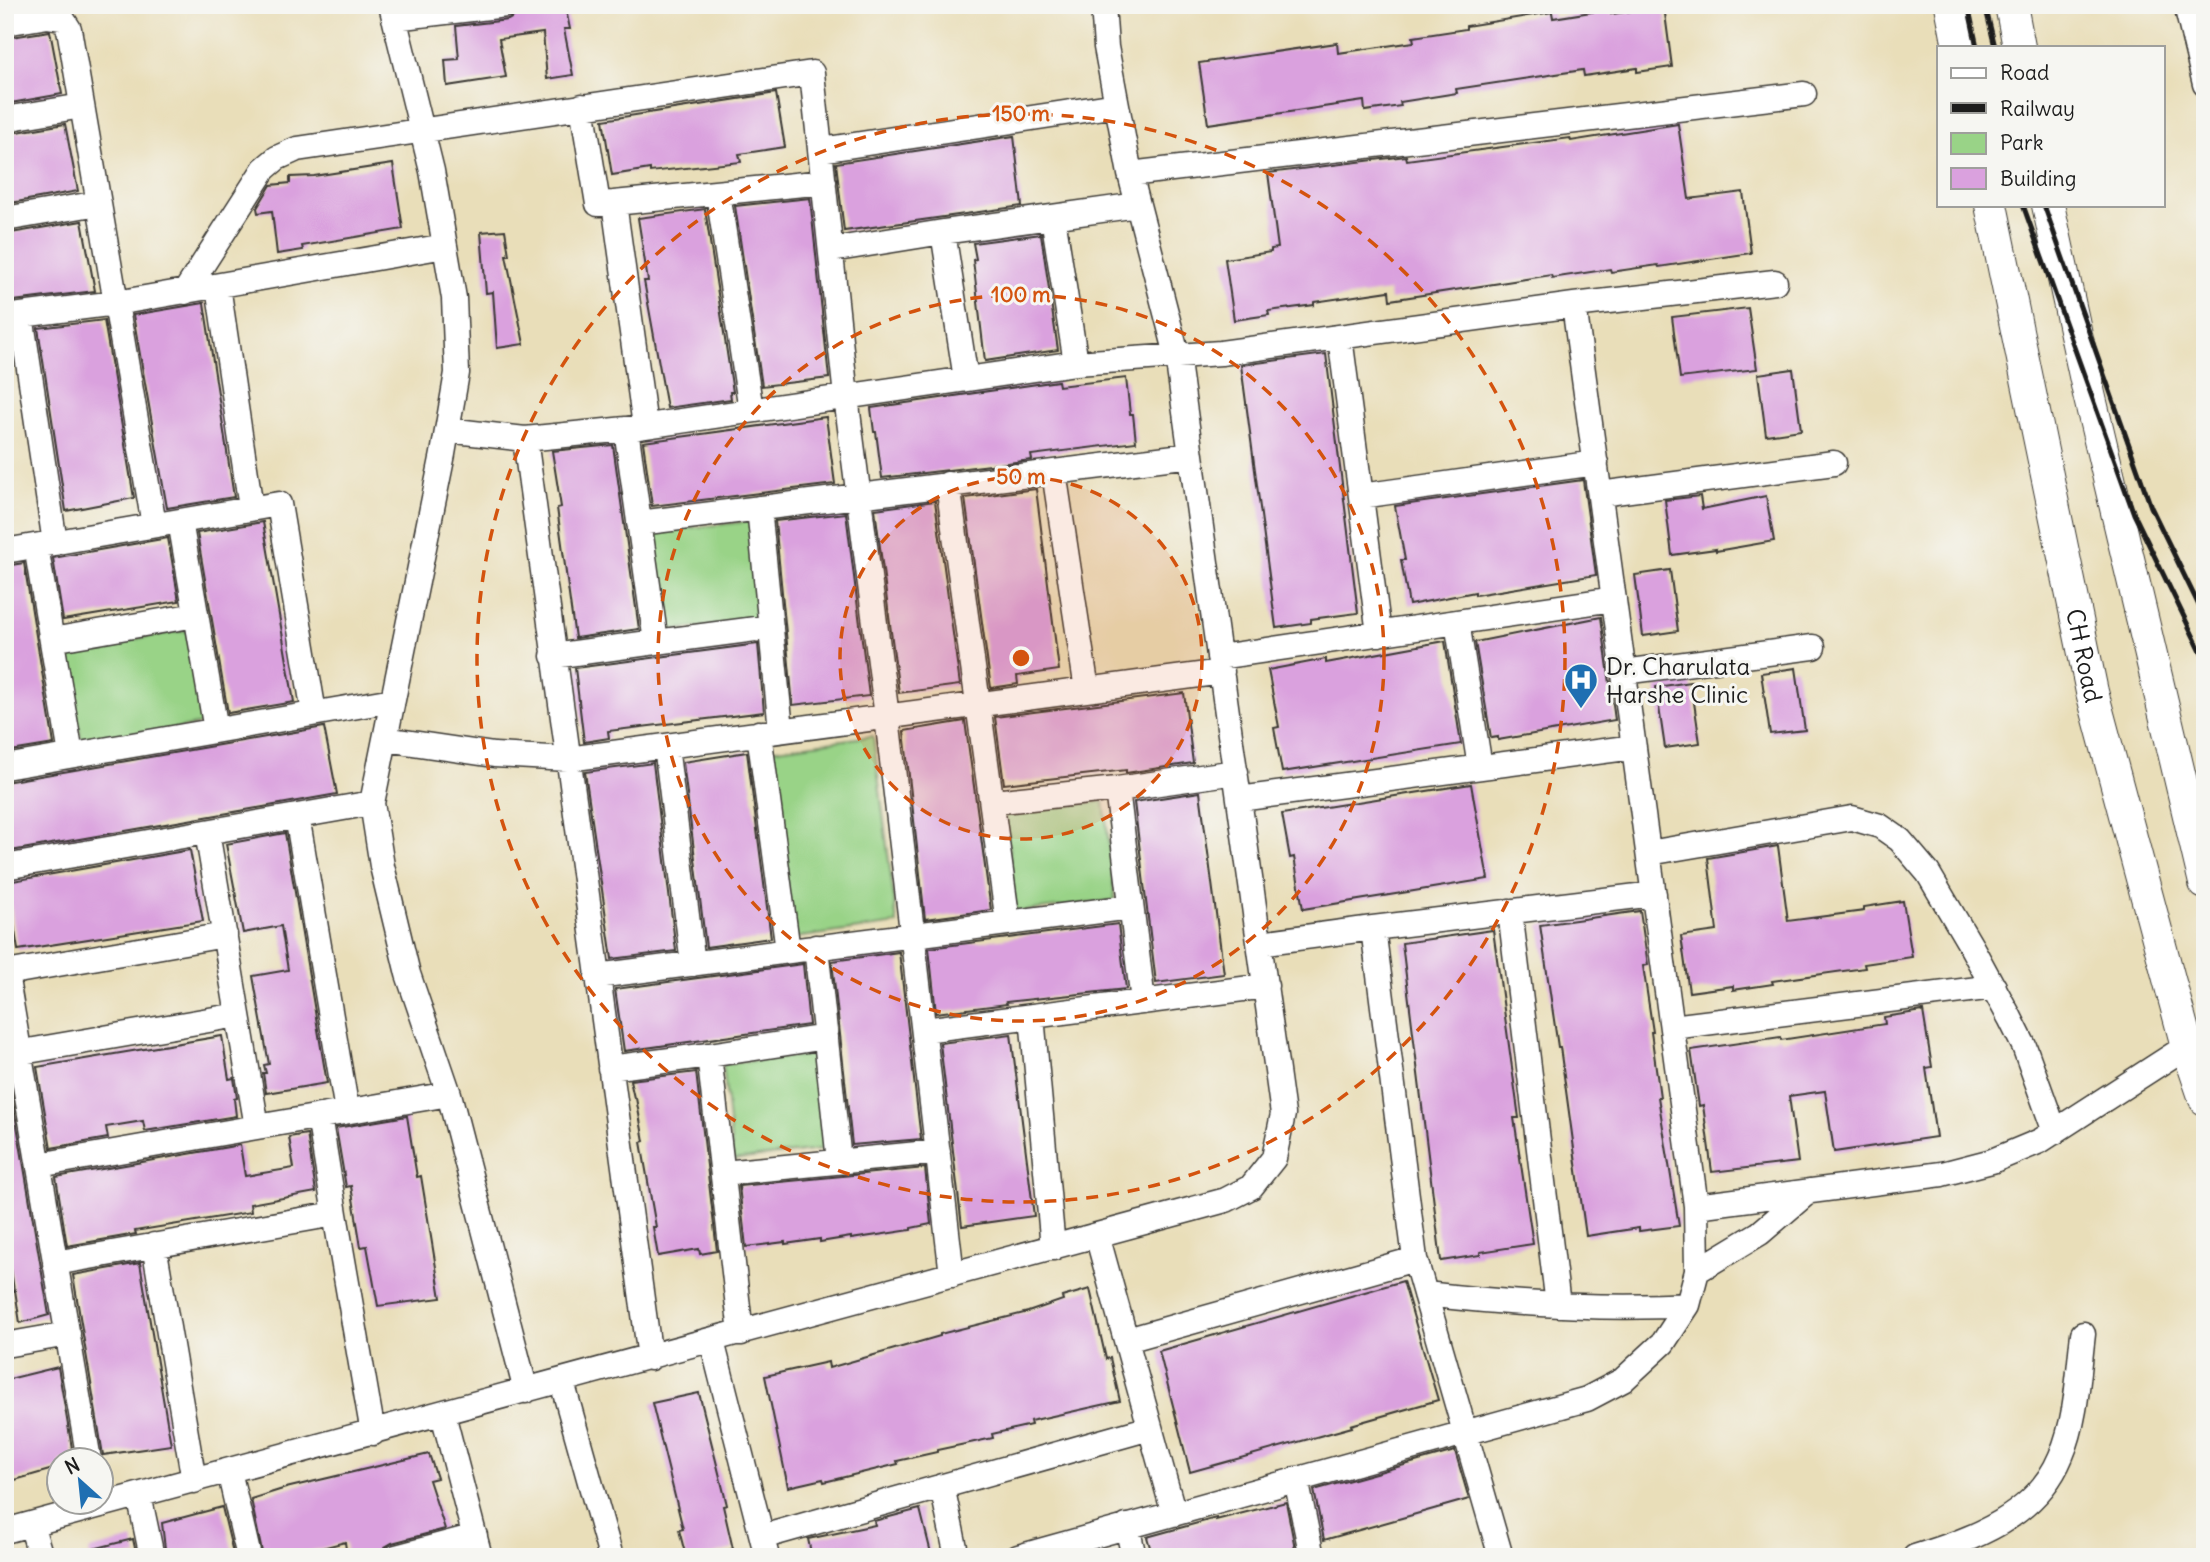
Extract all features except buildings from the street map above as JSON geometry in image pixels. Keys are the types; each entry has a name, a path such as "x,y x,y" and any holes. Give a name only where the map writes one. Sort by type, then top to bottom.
{"street":[{"path":"506,5 393,11 432,171 454,298 457,373 372,803 382,866 408,974 449,1094 526,1391"},
{"path":"116,1500 562,1382 1226,1200 1251,1186 1274,1158 1283,1114 1177,355 1130,174 1106,47 1103,5"},
{"path":"1951,5 1959,46"},
{"path":"2011,5 2019,46"},
{"path":"2186,5 2205,84"},
{"path":"5,23 48,16 62,18 69,29 154,525"},
{"path":"185,292 264,169 277,158 297,149 812,73 846,397 887,717 952,1275"},
{"path":"1130,174 1804,94"},
{"path":"821,150 1117,105"},
{"path":"5,119 82,106"},
{"path":"582,106 598,204 824,182"},
{"path":"718,193 751,410"},
{"path":"5,219 99,203"},
{"path":"614,203 635,427 639,523 656,642"},
{"path":"831,250 1138,205"},
{"name":"CH Road","path":"1991,206 2092,692 2187,1046 2205,1099"},
{"path":"2048,206 2092,408 2205,883"},
{"path":"1053,217 1076,363"},
{"path":"943,232 966,379"},
{"path":"71,755 52,640 45,544 13,316 185,292 445,246"},
{"path":"447,430 525,439 635,427 1076,363 1221,353 1574,305 1775,282"},
{"path":"218,286 251,508"},
{"path":"1018,1557 1587,1399 1623,1380 1663,1343 1688,1305 1697,1271 1696,1206 1574,305"},
{"path":"1340,337 1379,634"},
{"path":"525,439 650,1358"},
{"path":"639,523 1191,455"},
{"path":"1361,496 1596,463"},
{"path":"1600,494 1834,463"},
{"path":"1054,472 1087,690"},
{"path":"948,484 1008,923"},
{"path":"5,551 279,503 314,713"},
{"path":"759,508 771,627 770,732 788,951"},
{"path":"180,521 216,730"},
{"path":"385,739 495,755 568,759 1087,690 1379,634 1614,599"},
{"path":"52,640 196,615"},
{"path":"1457,622 1480,767"},
{"path":"553,656 771,627"},
{"path":"1624,672 1813,647"},
{"path":"5,767 393,699"},
{"path":"666,746 693,964"},
{"path":"1240,799 1634,747"},
{"path":"992,802 1117,789 1236,772"},
{"path":"1117,789 1143,1002"},
{"path":"5,867 372,803"},
{"path":"297,816 347,1111"},
{"path":"1649,853 1852,818 1880,826 1900,841 1928,873 1994,988 2024,1046 2054,1132"},
{"path":"207,832 257,1127"},
{"path":"1260,943 1654,894"},
{"path":"597,976 1131,907"},
{"path":"1510,911 1558,1305"},
{"path":"1373,928 1415,1259 1501,1557"},
{"path":"6,973 225,935"},
{"path":"816,947 839,1161"},
{"path":"5,968 13,1054 39,1165 87,1446"},
{"path":"924,1030 1266,986"},
{"path":"1672,1027 1994,988"},
{"path":"13,1054 238,1015"},
{"path":"1032,1016 1053,1248"},
{"path":"610,1068 825,1037"},
{"path":"1696,1206 1942,1174 1992,1161 2040,1141 2187,1046"},
{"path":"709,1055 741,1333"},
{"path":"39,1165 449,1094"},
{"path":"319,1116 373,1433"},
{"path":"723,1173 938,1152"},
{"path":"1697,1271 1760,1233 1809,1191"},
{"path":"55,1263 335,1214"},
{"path":"1097,1236 1174,1514"},
{"path":"154,1245 194,1481"},
{"path":"1126,1340 1415,1259"},
{"path":"1425,1294 1482,1301 1558,1305 1630,1308 1688,1305"},
{"path":"5,1345 68,1334"},
{"path":"1915,1557 1966,1541 2007,1521 2038,1494 2061,1457 2071,1423 2083,1334"},
{"path":"712,1341 764,1547 942,1486 1150,1428"},
{"path":"562,1382 611,1557"},
{"path":"396,1557 478,1547 443,1414"},
{"path":"229,1471 249,1557"},
{"path":"1296,1479 1312,1557"},
{"path":"942,1486 957,1557"},
{"path":"139,1496 152,1557"},
{"path":"5,1531 57,1516"},
{"path":"31,1524 41,1557"},
{"path":"1127,1526 1134,1557"}],"green space":[{"path":"752,521 763,620 664,631 653,532"},
{"path":"187,630 203,724 82,745 66,651"},
{"path":"873,736 897,924 793,938 769,750"},
{"path":"1104,801 1115,900 1016,912 1005,813"},
{"path":"818,1054 828,1149 733,1160 723,1064"}],"railway":[{"path":"1968,5 1977,46"},
{"path":"1985,5 1995,46"},
{"path":"2023,206 2134,514 2205,660"},
{"path":"2044,206 2151,507 2205,618"}],"place":[{"name":"Dr. Charulata Harshe Clinic","path":"1581,710"}]}
